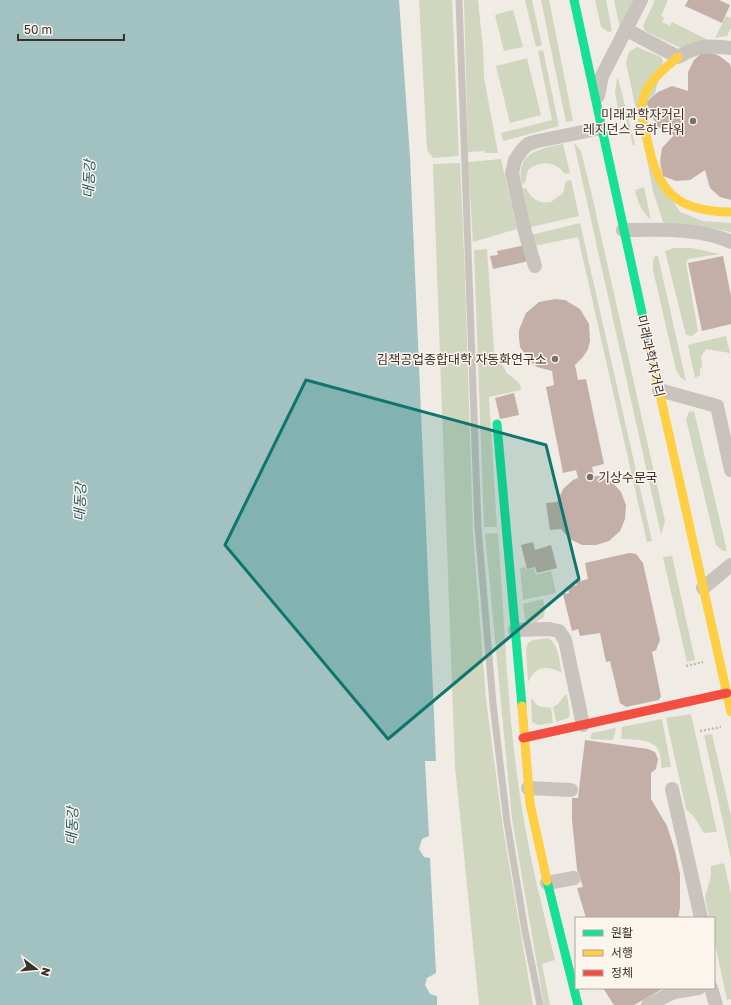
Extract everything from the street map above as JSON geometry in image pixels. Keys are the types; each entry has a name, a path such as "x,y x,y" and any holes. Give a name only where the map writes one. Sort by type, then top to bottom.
{"street":[{"name":"미래과학자거리","path":"574,0 623,230 731,712"},
{"path":"596,104 602,76 627,30 641,0"},
{"path":"627,30 678,57"},
{"path":"731,48 707,45 694,48 678,57 654,80 646,91 642,103 648,146 654,169 660,183 670,195 696,209 731,212"},
{"path":"535,266 525,232 512,173 515,160 522,150 533,142 556,136 602,128"},
{"path":"623,230 663,230 697,233 731,242"},
{"path":"659,390 717,406 731,470"},
{"path":"497,424 528,788 547,883 574,978"},
{"path":"703,588 731,566"},
{"path":"515,630 549,629 559,631 565,640 583,725"},
{"path":"523,738 727,693"},
{"path":"528,788 571,790"},
{"path":"672,790 701,917"},
{"path":"547,883 574,878"},
{"path":"576,989 578,1005"},
{"path":"648,1005 674,992 693,989"},
{"path":"711,989 716,1005"}],"lane":[{"path":"459,0 479,535 493,704 508,822 525,931 540,1005"}],"path":[{"path":"700,731 723,726"}],"highlighted area":[{"path":"306,380 546,445 579,579 388,739 225,545"}],"green space":[{"path":"419,0 452,0 459,156 433,158 427,150"},
{"path":"464,0 478,0 483,49 484,78 498,153 485,153 485,151 468,152"},
{"path":"525,0 532,0 542,45 536,47"},
{"path":"541,0 549,0 573,121 566,122"},
{"path":"595,0 606,0 612,31 608,32 601,27"},
{"path":"614,0 633,0 620,28"},
{"path":"655,0 668,0 661,16 664,18 662,22 670,26 672,22 708,40 683,49 645,31 643,26"},
{"path":"513,10 523,47 504,51 495,15"},
{"path":"726,16 731,18 731,28 727,36 715,38"},
{"path":"637,47 661,57 663,61 643,142 626,63 629,52"},
{"path":"543,50 559,126 503,141 501,133 552,120 538,51"},
{"path":"527,58 541,115 510,123 496,66"},
{"path":"617,78 635,145 633,145 625,115 619,115 615,93"},
{"path":"574,143 581,151 590,187 665,521 661,535"},
{"path":"563,144 570,173 565,174 553,164 543,163 528,170 525,183 522,184 522,165 530,154 545,148"},
{"path":"646,155 680,212 703,221 731,223 731,232 702,226 667,224 663,222 653,191"},
{"path":"501,159 517,229 473,242 468,162"},
{"path":"460,163 473,534 486,699 503,828 533,1005 479,1005 455,766 433,164"},
{"path":"571,180 579,216 531,227 523,189 526,188 530,195 536,200 551,202 563,193 566,181"},
{"path":"644,187 651,220 640,206 635,190"},
{"path":"580,223 652,541 647,542 578,237 534,246 531,235"},
{"path":"674,248 692,248 720,254 688,259 686,263 698,331 692,336 686,335 665,251"},
{"path":"487,249 494,351 507,373 520,384 521,390 489,397 497,527 484,527 474,250"},
{"path":"655,256 658,256 686,381 680,377 676,370 653,270 653,261"},
{"path":"726,336 730,353 706,349 701,357 702,366 700,369 700,375 695,378 688,345"},
{"path":"694,411 727,551 723,551 716,545 686,419 689,412"},
{"path":"498,533 507,671 517,775 529,847 555,960 542,964 550,1005 544,1005 512,819 485,534"},
{"path":"672,556 695,660 687,662 663,557"},
{"path":"525,567 526,570 534,568 536,575 551,571 556,593 523,600 520,568"},
{"path":"543,599 545,610 544,617 535,623 525,620 523,604"},
{"path":"548,638 554,644 558,654 562,673 556,670 542,668 534,673 528,682 526,648 528,643 533,640"},
{"path":"565,695 567,695 570,715 568,718 556,722 553,707 558,704"},
{"path":"531,698 538,706 551,708 553,723 538,725 532,722"},
{"path":"691,714 717,832 704,833 694,817 686,809 666,718"},
{"path":"662,719 671,767 661,768 661,758 659,751 655,746 644,741 621,739 622,727"},
{"path":"616,728 613,740 590,739 592,733"},
{"path":"712,734 731,816 731,859 704,735"},
{"path":"724,863 731,894 731,999 727,1000 715,944 715,917 709,917 705,897 711,876 711,866"}],"water":[{"name":"대동강","path":"0,0 399,0 410,157 436,761 425,761 429,836 422,839 419,849 424,857 430,858 436,973 427,978 425,985 430,994 437,996 437,1005 0,1005"}],"building":[{"path":"688,0 719,0 730,5 722,23 685,6"},
{"name":"미래과학자거리 레지던스 은하 타워","path":"704,51 718,55 730,64 731,68 731,200 720,197 710,188 705,170 690,180 676,181 663,176 660,162 662,148 674,135 658,127 651,115 647,102 658,92 672,86 688,91 688,72 694,60"},
{"path":"525,245 529,261 493,269 490,256 498,255 497,251"},
{"path":"723,256 731,296 731,324 702,331 688,263"},
{"path":"556,299 565,300 580,309 589,324 590,341 588,349 575,365 578,380 586,379 604,464 592,467 594,476 599,476 612,482 621,492 626,505 625,519 620,531 609,541 596,545 582,545 570,539 561,529 550,530 546,503 557,502 563,489 573,480 578,478 576,470 563,473 546,387 554,385 552,371 537,367 530,361 520,347 519,330 526,313 539,302"},
{"path":"514,393 519,415 500,419 495,398"},
{"path":"533,542 535,550 551,545 557,568 537,573 535,567 527,569 521,545"},
{"path":"629,553 636,554 643,563 660,640 656,650 652,652 661,696 659,700 626,707 620,703 610,661 606,662 600,633 580,636 578,629 572,631 563,594 569,593 568,587 577,585 576,582 588,579 585,563"},
{"path":"585,740 648,749 655,752 658,759 656,769 651,773 651,799 667,826 675,851 680,874 680,908 678,917 586,917 577,888 583,887 577,869 572,820 572,798 578,798"},
{"path":"604,989 662,989 634,1005 614,1005"}],"traffic: fast":[{"path":"574,0 649,345"},
{"path":"497,424 522,706"},
{"path":"547,881 578,1005"}],"traffic: slow":[{"path":"678,57 654,80 644,96 642,118 651,157 663,185 672,195 683,203 696,208 731,212"},
{"path":"649,345 731,712"},
{"path":"522,706 530,804 547,881"}],"traffic: jam":[{"path":"523,738 727,693"}],"place":[{"name":"미래과학자거리 레지던스 은하 타워","path":"693,121"},
{"name":"김책공업종합대학 자동화연구소","path":"555,359"},
{"name":"기상수문국","path":"590,477"}]}
